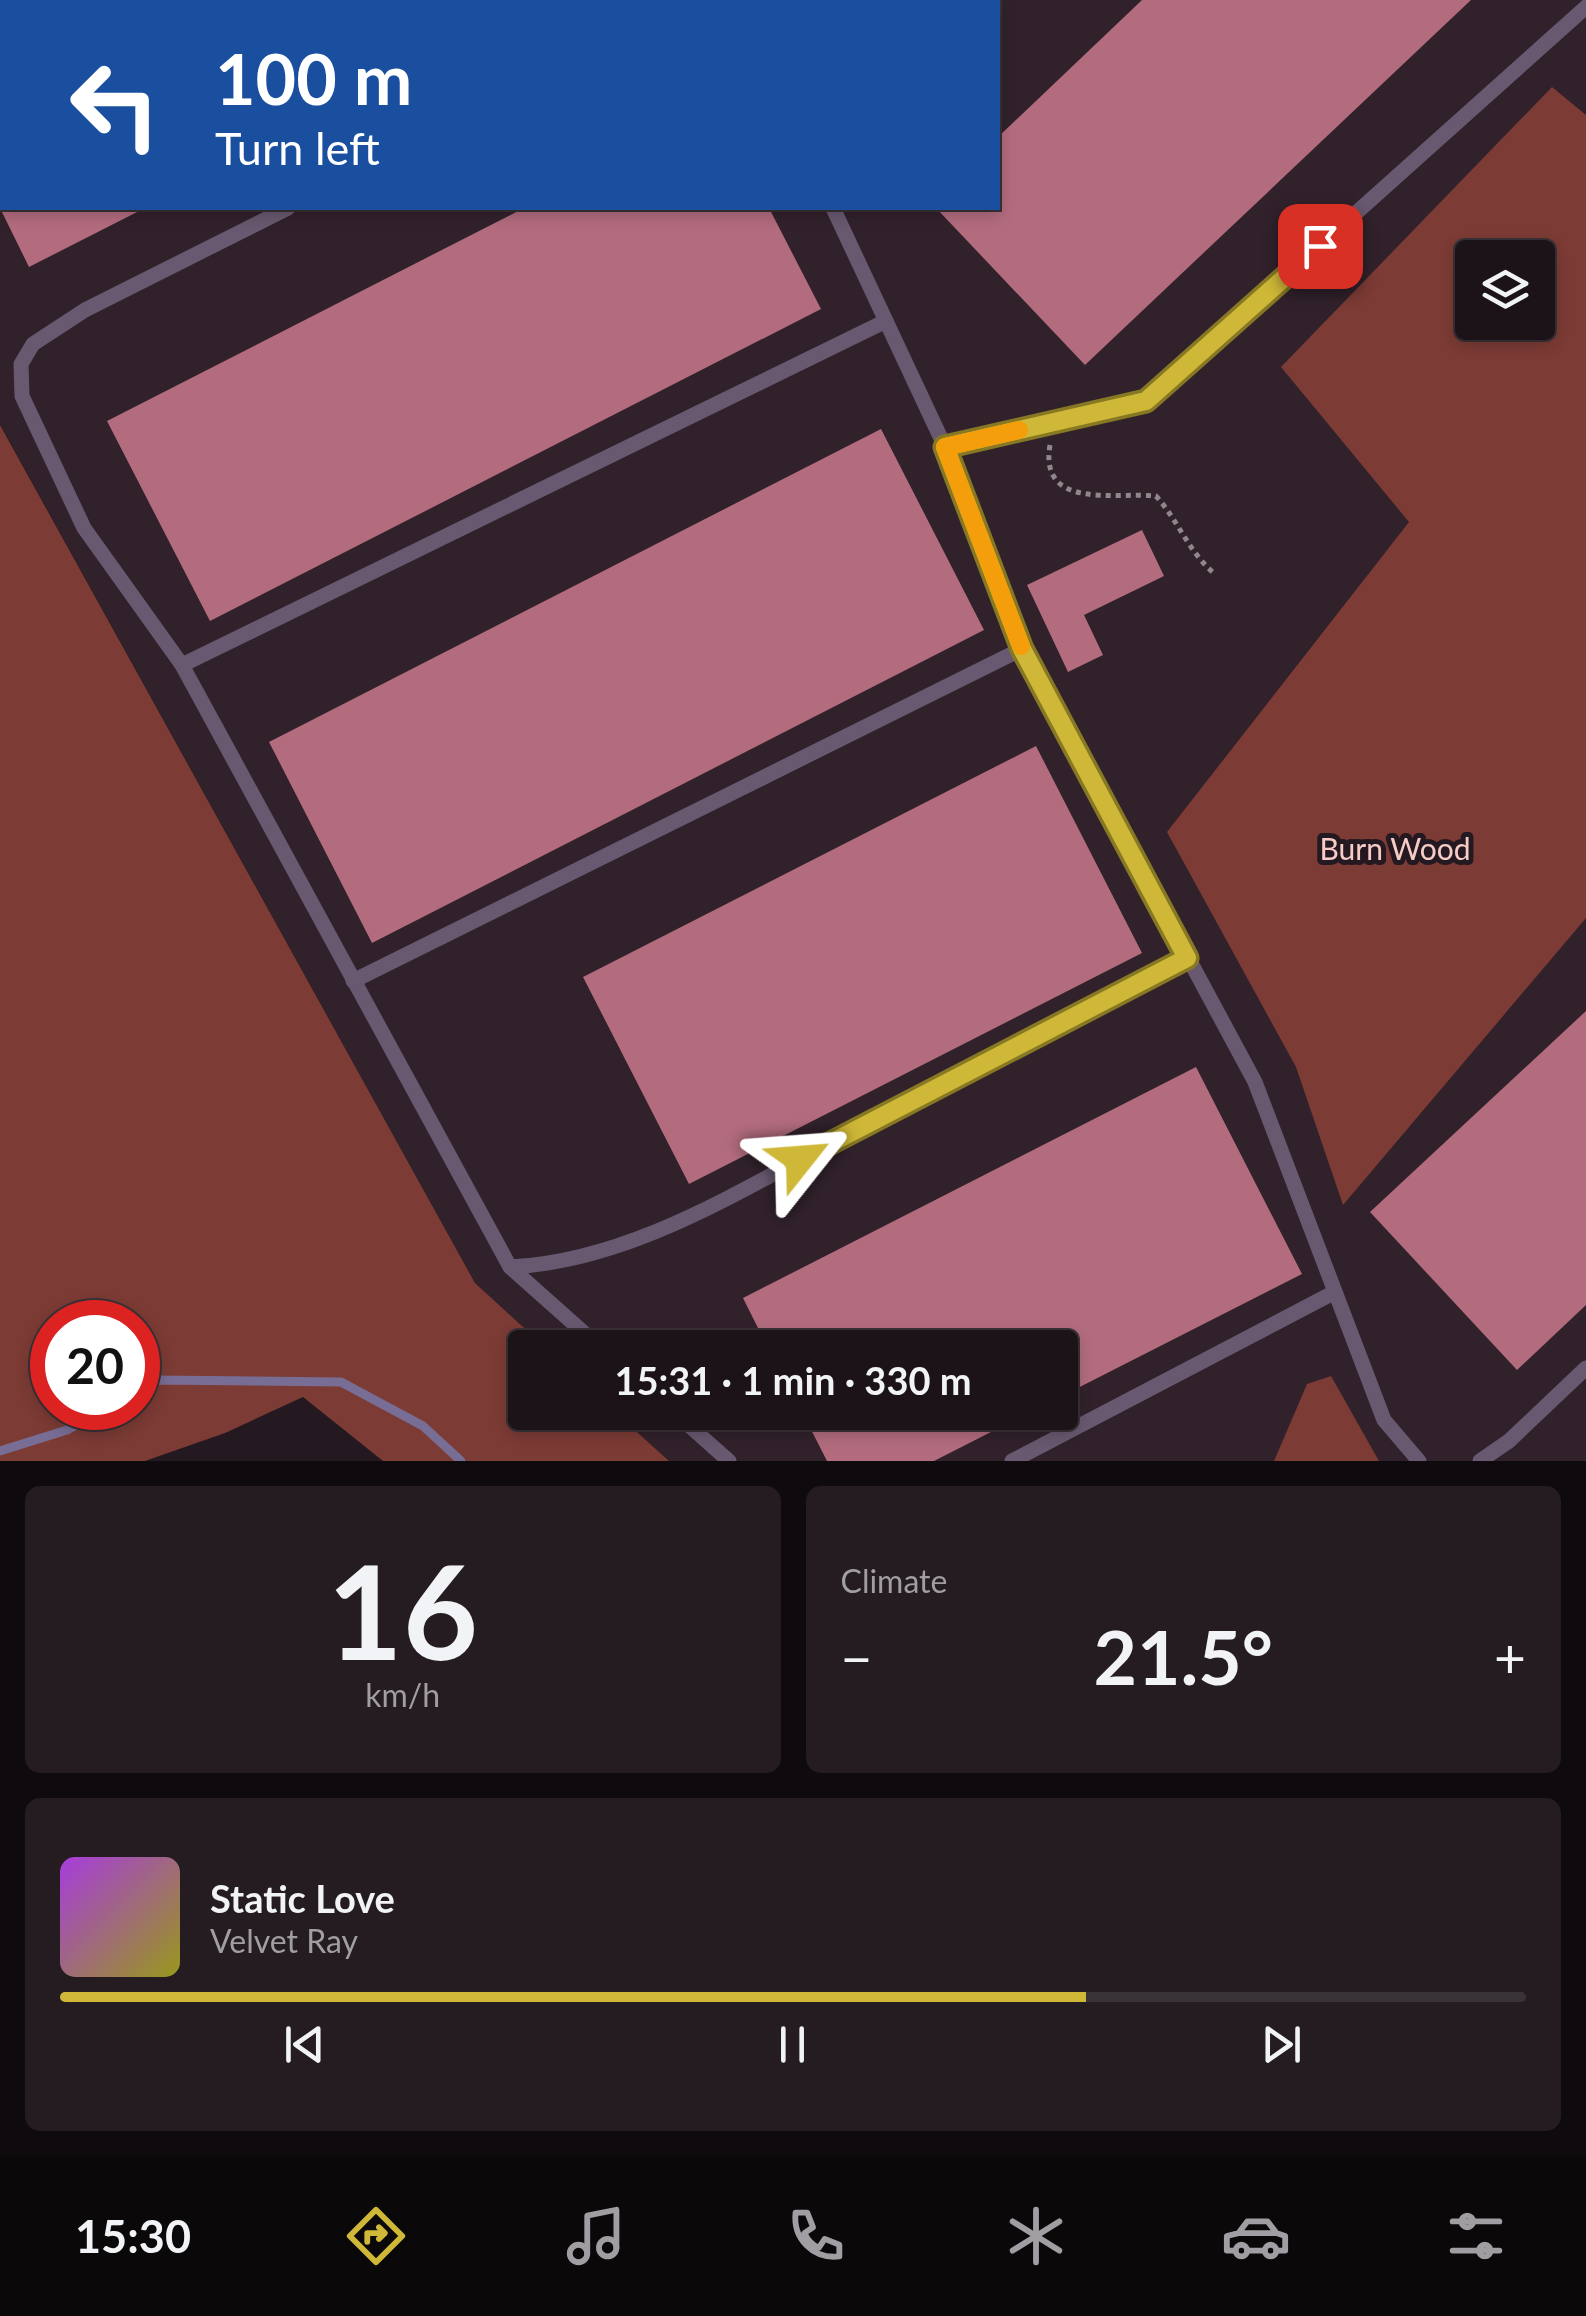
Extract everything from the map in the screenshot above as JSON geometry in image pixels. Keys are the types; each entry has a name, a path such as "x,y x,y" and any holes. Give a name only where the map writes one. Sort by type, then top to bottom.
{"lane":[{"path":"945,447 1146,401 1584,13"},
{"path":"284,210 84,310 32,344 21,364 22,396 84,528 182,665 510,1267 581,1330"},
{"path":"834,210 945,447 1022,649 1255,1082 1384,1420 1419,1461"},
{"path":"182,665 886,321"},
{"path":"353,981 1022,649"},
{"path":"510,1267 540,1266 607,1251 694,1214 1187,958"},
{"path":"1012,1461 1333,1294"},
{"path":"1480,1461 1509,1442 1586,1368"},
{"path":"694,1430 729,1461"}],"path":[{"path":"1054,422 1048,458 1050,474 1060,488 1077,494 1156,496 1201,563 1215,574"}],"shaded area":[{"path":"1000,0 1586,0 1586,1461 1379,1461 1330,1377 1307,1384 1274,1461 669,1461 635,1430 1078,1430 1078,1330 526,1330 475,1283 0,424 0,210 1000,210"}],"green space":[{"name":"Burn Wood","path":"1552,87 1586,115 1586,918 1343,1205 1296,1067 1167,832 1409,522 1281,367"},
{"path":"0,425 475,1283 526,1330 508,1330 508,1430 635,1430 669,1461 383,1461 303,1397 225,1433 145,1461 0,1461"},
{"path":"1331,1376 1379,1461 1274,1461 1307,1384"}],"building":[{"path":"1142,0 1471,0 1085,365 938,210 1000,210 1000,135"},
{"path":"1,210 141,210 29,267"},
{"path":"520,210 770,210 821,309 210,621 107,421"},
{"path":"881,429 984,630 372,943 269,742"},
{"path":"1142,530 1164,576 1084,615 1103,655 1068,672 1027,585"},
{"path":"1036,746 1142,953 689,1184 583,977"},
{"path":"1586,1011 1586,1305 1517,1370 1370,1212"},
{"path":"1196,1067 1302,1274 1078,1388 1078,1330 759,1330 743,1298"},
{"path":"811,1430 995,1430 934,1461 827,1461"}],"waterway":[{"path":"160,1380 341,1382 423,1426 461,1461"},
{"path":"0,1451 67,1430"}],"slow traffic":[{"path":"1019,430 945,447 1021,646"}],"route":[{"path":"800,1159 1187,958 1022,649 945,447 1146,401 1320,246"}]}
